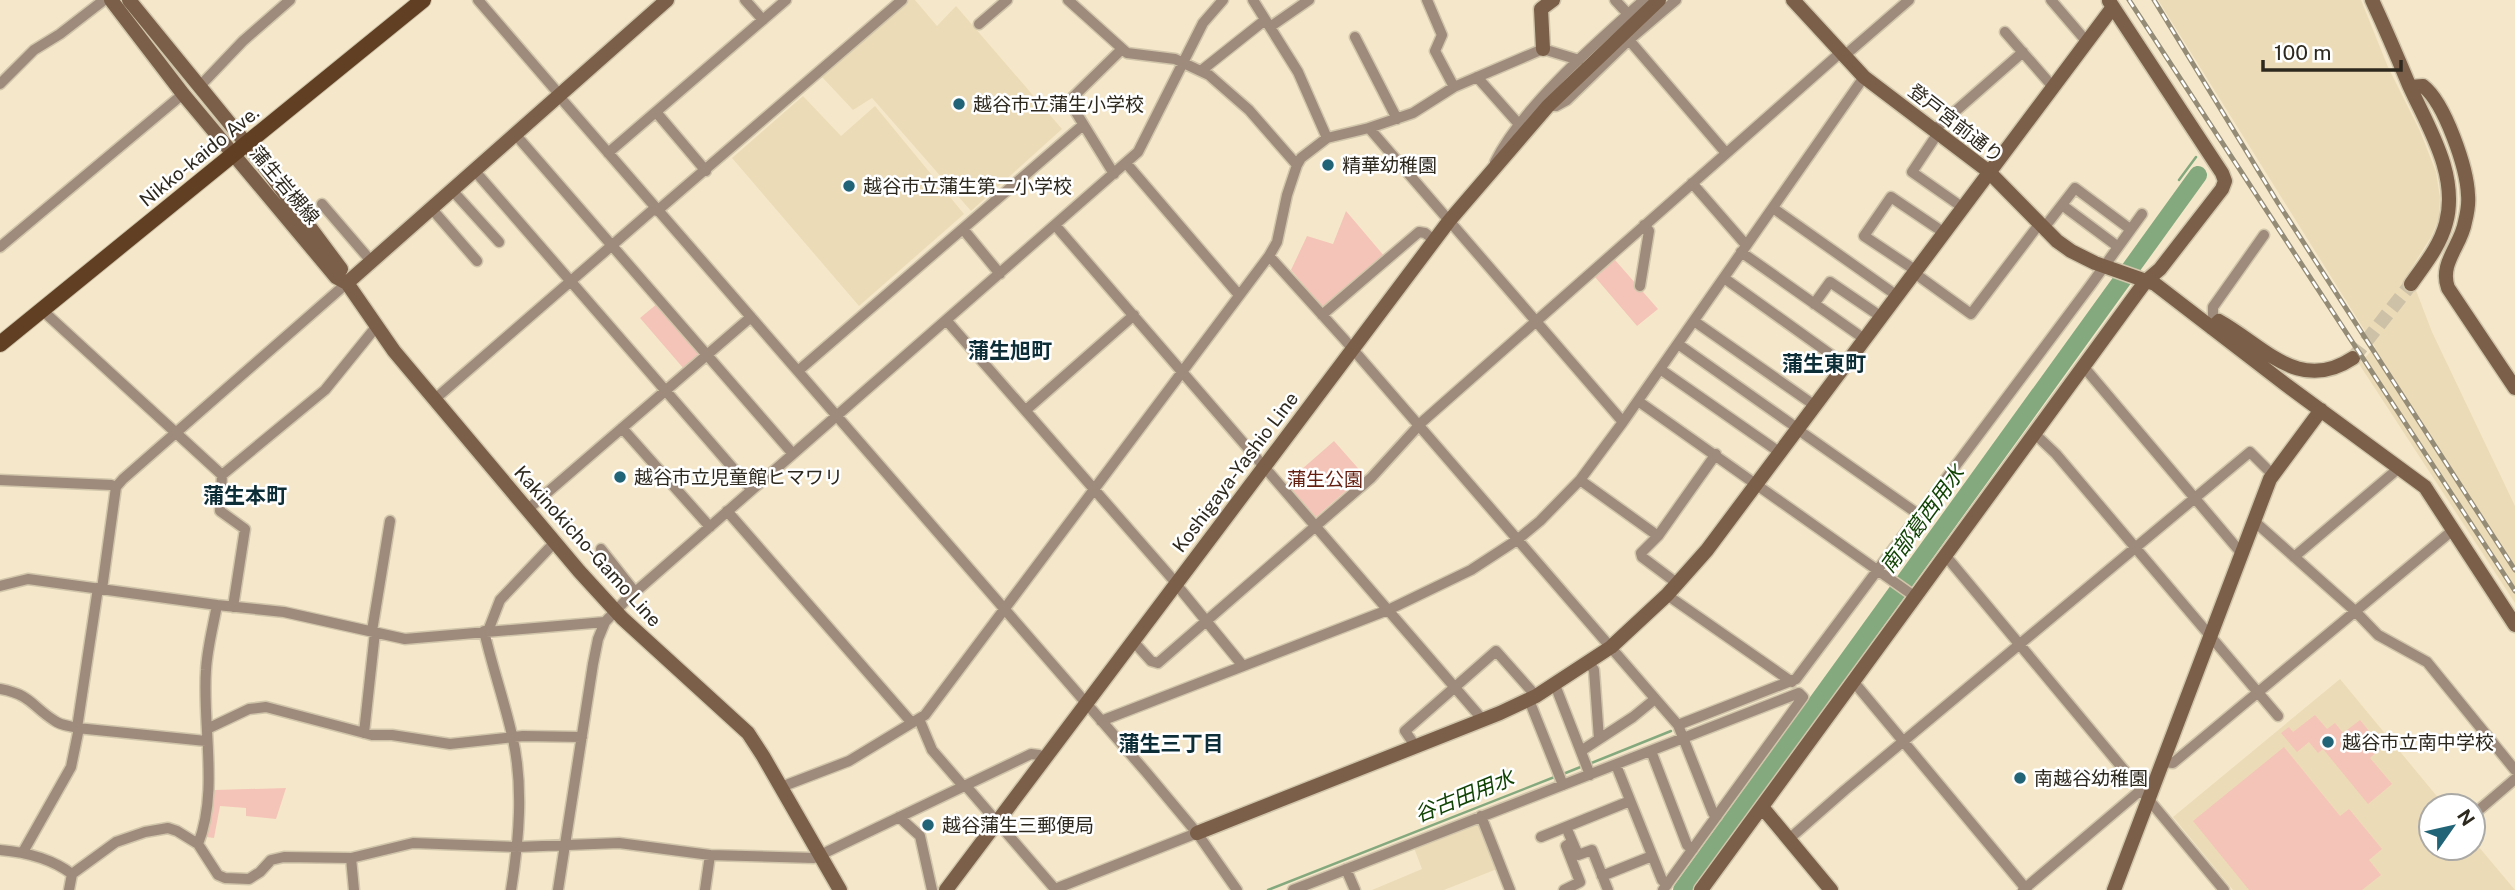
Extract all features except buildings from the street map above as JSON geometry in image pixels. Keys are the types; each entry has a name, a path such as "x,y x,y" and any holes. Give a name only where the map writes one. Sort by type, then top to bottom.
{"main road":[{"name":"Nikko-kaido Ave.","path":"0,344 423,0"}],"street":[{"path":"0,84 34,50 104,0"},
{"name":"蒲生岩槻線","path":"111,0 183,94 240,149"},
{"path":"128,0 200,86 240,149"},
{"path":"478,0 656,210 1101,720 1197,833 1237,890"},
{"path":"23,852 71,767 116,487 176,433 351,288 371,261 667,0"},
{"path":"745,0 763,20"},
{"path":"608,153 786,0"},
{"path":"435,399 611,245 706,171 902,0"},
{"path":"979,24 1007,0"},
{"path":"1068,0 1127,52 1184,61 1202,70 1249,110 1297,165"},
{"path":"558,890 597,639 610,617 751,489 1138,152 1203,23 1223,0"},
{"path":"1253,0 1298,72 1326,138"},
{"path":"1202,70 1268,24 1309,0"},
{"path":"1427,0 1442,35 1435,51 1454,87"},
{"path":"1543,50 1541,9 1553,0"},
{"path":"1615,0 1628,14"},
{"path":"1477,77 1522,129 1579,60 1644,0"},
{"name":"Koshigaya-Yashio Line","path":"946,890 1434,240 1522,129 1659,0"},
{"path":"1548,106 1556,106 1567,100 1629,40 1676,0"},
{"name":"登戸宮前通り","path":"1793,0 1864,78 1989,171 2042,226 2071,251 2155,284 2214,325"},
{"path":"1133,641 1151,661 1158,663 1371,478 1417,426 1535,321 1726,153 1909,0"},
{"path":"2051,0 2087,42"},
{"path":"2372,0 2431,133 2447,178 2449,193 2446,222 2441,238 2412,284"},
{"path":"200,86 283,2"},
{"path":"727,511 916,721 932,750 1055,888 1483,720 1533,698 1611,647 1673,589 1707,550 2087,42 2110,4 2222,173 2225,181 2222,189 2160,269 2143,280 1945,555 1912,594 1853,681 1701,890"},
{"path":"2005,32 2053,87"},
{"path":"1355,37 1397,119"},
{"path":"1629,40 1726,153"},
{"path":"1114,174 1069,101 1122,49"},
{"path":"781,787 849,761 925,715 1269,256 1277,242 1287,195 1301,158 1326,138 1397,119 1454,87 1543,50 1579,60"},
{"path":"1962,207 1912,172 1936,132 2023,52"},
{"path":"1101,720 1388,610 1463,574 1517,540 1540,521 1580,480 1623,422 1864,78"},
{"path":"2410,87 2423,86 2434,98 2465,173 2468,209 2462,236 2445,271 2448,288 2512,380"},
{"path":"0,247 183,94"},
{"path":"656,112 706,171"},
{"path":"798,371 1083,125"},
{"path":"1369,128 1623,422"},
{"path":"515,134 793,454"},
{"name":"Kakinokicho-Gamo Line","path":"240,149 301,212 342,271 376,327 555,542 610,617 748,733 840,890"},
{"path":"1126,163 1239,295"},
{"path":"474,170 751,489"},
{"path":"1692,183 1743,249 1863,338"},
{"path":"1943,232 1891,197 1864,236 1971,314 2075,188 2130,229"},
{"path":"452,190 499,242"},
{"path":"322,204 371,261"},
{"path":"2062,205 2118,246"},
{"path":"431,208 477,261"},
{"path":"1773,208 1896,295"},
{"path":"1678,725 1792,682 2141,214"},
{"path":"1055,225 1483,720"},
{"path":"1640,286 1649,231 1644,225"},
{"path":"962,229 1000,274"},
{"path":"1322,315 1419,233 1426,233 1434,240"},
{"path":"2264,235 2213,307 2214,325 2321,410 2425,487 2515,625"},
{"path":"1269,256 1678,725 1713,813 1717,816"},
{"path":"1724,278 1844,364"},
{"path":"1814,304 1829,282 1880,316"},
{"path":"42,310 222,475"},
{"path":"1026,410 1134,315"},
{"path":"527,510 751,317"},
{"path":"947,321 1176,584 1243,666"},
{"path":"1694,321 1814,405"},
{"path":"2214,325 2232,328 2283,364 2298,370 2312,372 2336,368 2353,358"},
{"path":"233,607 245,529 220,511 222,475 325,390 376,327"},
{"path":"1678,344 1918,514"},
{"path":"2083,366 2242,554"},
{"path":"1660,369 1779,453"},
{"path":"1638,401 1912,594"},
{"path":"2114,890 2144,794 2163,762 2273,475 2321,410"},
{"path":"622,428 710,527"},
{"path":"2034,433 2056,454 2278,716"},
{"path":"1789,839 2250,452 2273,475"},
{"path":"1716,454 1658,536 1641,552 1642,557 1673,589 1792,682"},
{"path":"2294,557 2399,467"},
{"path":"0,480 116,487"},
{"path":"1580,480 1658,536"},
{"path":"364,733 374,632 390,521"},
{"path":"2254,521 2355,611 2378,635 2427,662 2515,770"},
{"path":"2163,762 2173,763 2453,530"},
{"path":"511,890 517,847 517,767 513,737 486,631 500,600 555,542"},
{"path":"601,550 635,592"},
{"path":"1945,555 2224,890"},
{"path":"0,586 27,579 216,605 284,611 405,639 610,617"},
{"path":"198,844 206,810 206,670 216,605"},
{"path":"1416,747 1405,731 1496,651 1533,698 1563,785"},
{"path":"1589,663 1594,670 1599,738"},
{"path":"1853,681 2025,890 2144,794"},
{"path":"1555,685 1590,775"},
{"path":"0,689 32,700 56,723 78,728 206,735 249,709 266,707 364,733 450,744 513,737 582,737"},
{"path":"1293,890 1799,693 1803,697 1665,887"},
{"path":"1581,751 1655,699"},
{"path":"1651,751 1687,845 1693,849"},
{"path":"69,890 72,874 106,848 145,832 168,828 198,844 208,862 225,878 248,879 260,872 271,860 284,857 351,858 413,843 517,847 619,843 710,855 801,859 821,856 1031,754 1044,759"},
{"path":"1616,765 1665,887"},
{"path":"2487,803 2515,779"},
{"path":"1541,837 1630,801"},
{"path":"1762,807 1831,890"},
{"path":"1481,816 1510,890"},
{"path":"900,817 920,835 932,890"},
{"path":"1566,827 1578,855 1592,850 1608,890"},
{"path":"1564,890 1580,882 1566,846 1573,842"},
{"path":"0,850 23,852 72,874"},
{"path":"705,890 710,855"},
{"path":"1602,876 1652,856"},
{"path":"351,858 354,890"},
{"path":"1346,869 1355,890"},
{"path":"220,890 225,878"}],"shaded area":[{"name":"越谷市立蒲生小学校","path":"908,0 915,0 937,26 956,6 1062,129 971,211 872,98 853,110 822,77"},
{"path":"2158,0 2361,0 2436,172 2440,197 2439,218 2431,237 2409,272 2432,332 2515,506 2515,603 2359,364 2375,347"},
{"name":"越谷市立蒲生第二小学校","path":"803,96 841,136 875,106 964,214 859,306 732,158"},
{"name":"越谷市立南中学校","path":"2340,679 2433,792 2417,792 2417,862 2487,862 2487,857 2515,890 2233,890 2173,817"},
{"path":"1478,823 1497,869 1444,890 1372,890 1422,869 1414,848"}],"green space":[{"path":"1346,211 1385,257 1322,307 1291,270 1307,236 1333,244"},
{"path":"1615,260 1658,309 1637,326 1595,277"},
{"path":"658,303 700,355 684,369 640,318"},
{"name":"蒲生公園","path":"1334,441 1364,475 1316,517 1286,483"},
{"path":"2315,715 2327,729 2335,723 2343,733 2360,720 2382,747 2370,758 2392,784 2368,804 2323,749 2318,753 2309,742 2297,752 2281,733 2289,727 2293,732"},
{"path":"2284,747 2340,816 2349,809 2382,849 2369,860 2381,875 2362,890 2249,890 2193,821"},
{"path":"286,788 276,819 246,816 246,808 220,806 214,838 206,837 214,790"}],"waterway":[{"name":"谷古田用水","path":"2179,180 2196,157"},
{"name":"南部葛西用水","path":"1682,890 2198,175"},
{"name":"谷古田用水","path":"1589,764 1671,731"},
{"name":"谷古田用水","path":"1563,774 1583,766"},
{"name":"谷古田用水","path":"1268,890 1557,776"}],"tunnel":[{"path":"2353,358 2411,284"}],"railway":[{"path":"2129,0 2515,591"},
{"path":"2154,0 2278,203 2515,570"}],"place":[{"name":"越谷市立蒲生小学校","path":"959,104"},
{"name":"精華幼稚園","path":"1328,165"},
{"name":"越谷市立蒲生第二小学校","path":"849,186"},
{"name":"越谷市立児童館ヒマワリ","path":"620,477"},
{"name":"越谷市立南中学校","path":"2328,742"},
{"name":"南越谷幼稚園","path":"2020,778"},
{"name":"越谷蒲生三郵便局","path":"928,825"}],"district":[{"name":"蒲生旭町","path":"1010,350"},
{"name":"蒲生東町","path":"1824,363"},
{"name":"蒲生本町","path":"245,495"},
{"name":"蒲生三丁目","path":"1171,743"}]}
